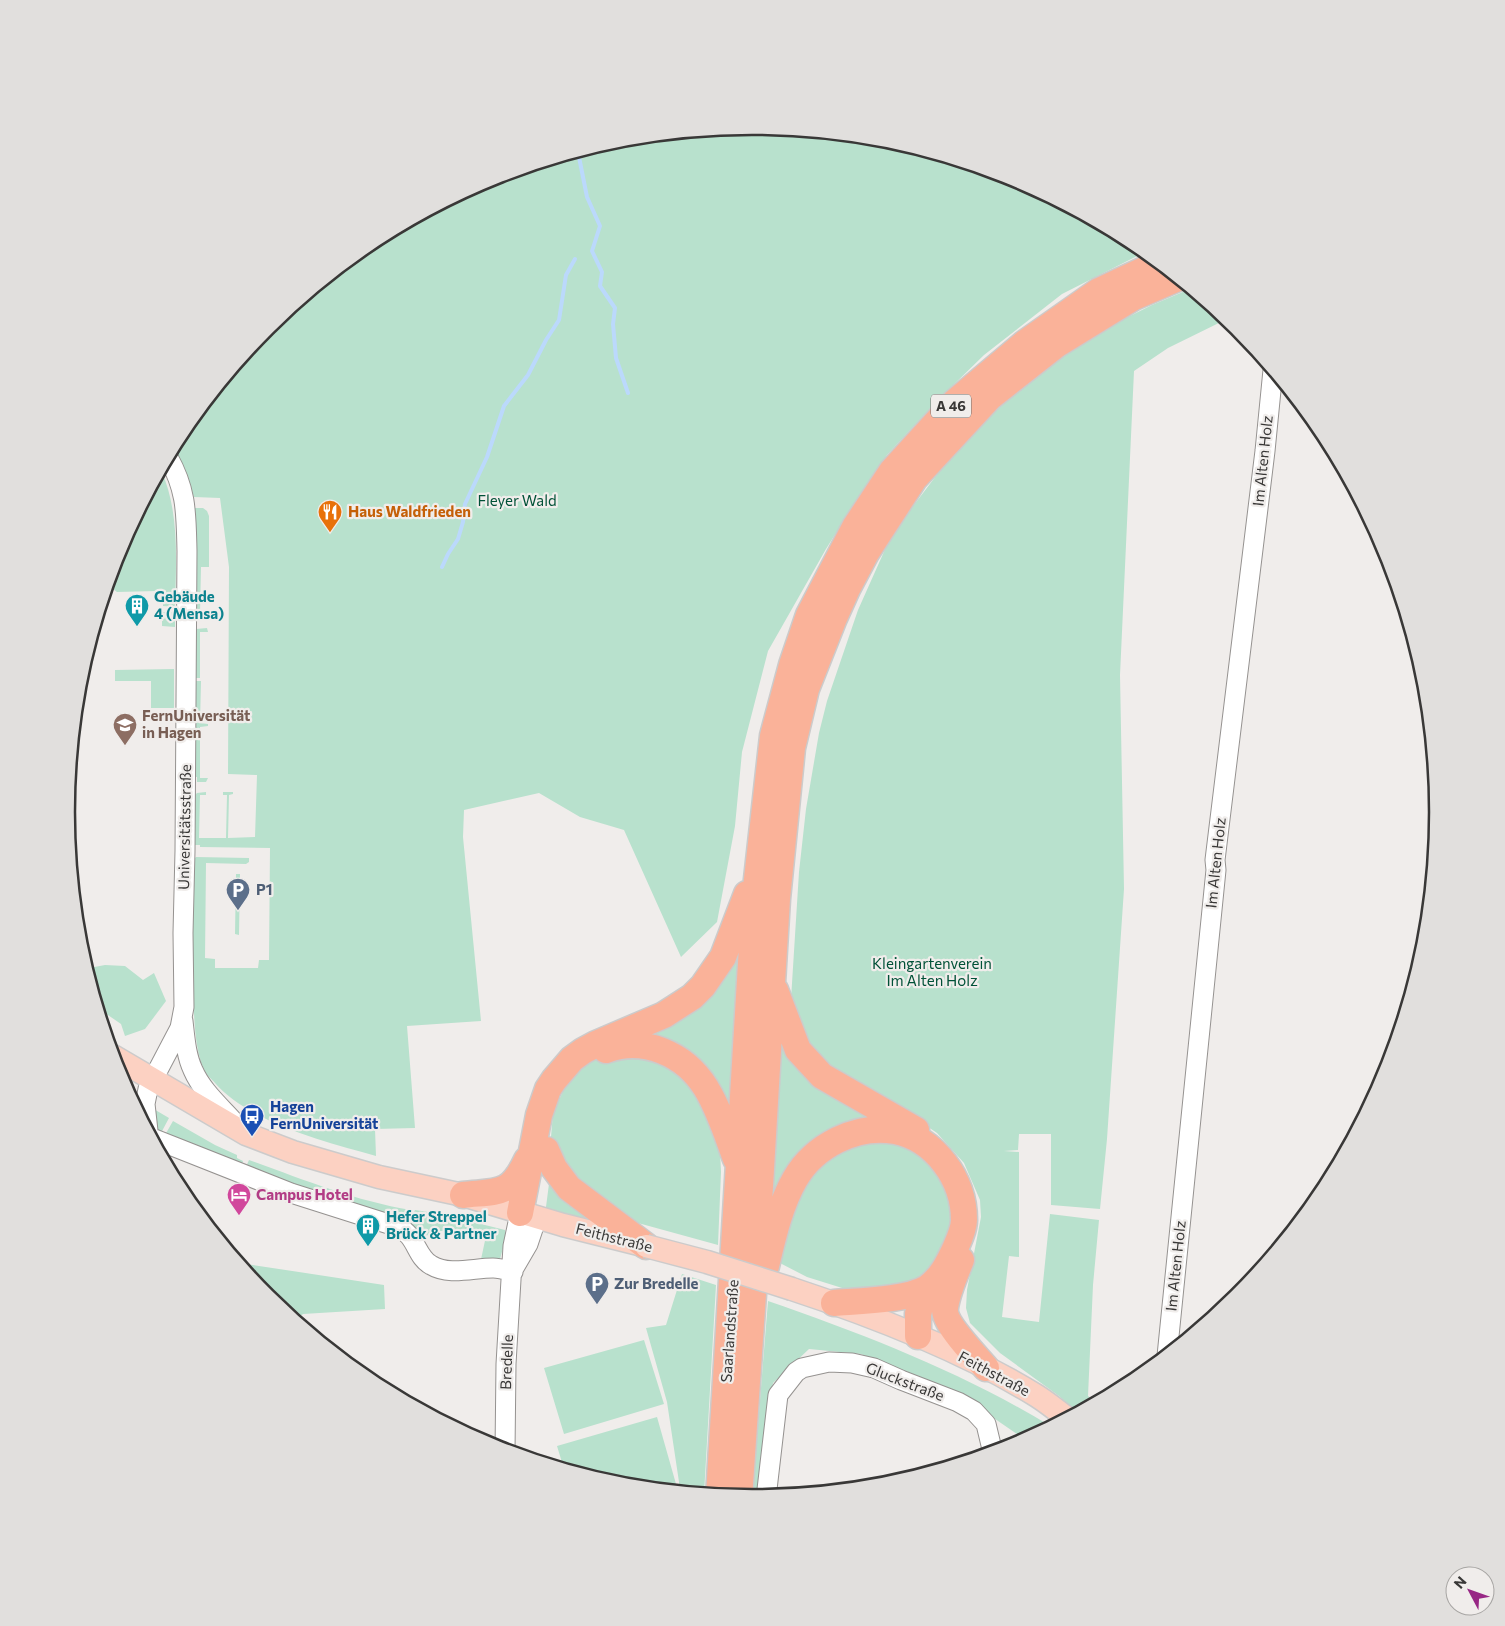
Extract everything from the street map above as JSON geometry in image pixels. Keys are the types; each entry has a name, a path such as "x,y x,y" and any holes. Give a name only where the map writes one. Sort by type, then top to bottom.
{"highway":[{"name":"A 46","path":"759,861 773,736 792,665 809,615 855,527 892,471 955,402 1025,342 1099,291 1152,266"},
{"name":"A 46","path":"772,978 777,899 792,748 806,690 834,618 866,553 914,479 990,397 1056,345 1134,297 1171,281"},
{"path":"529,1215 544,1179 539,1150 539,1115 546,1094 562,1069 596,1044 664,1015 692,997 703,986 723,957 759,861"},
{"name":"Saarlandstraße","path":"719,1489 755,897 759,861"},
{"path":"772,978 798,1050 822,1076 926,1136 942,1150 954,1165 967,1196 970,1221 960,1261 944,1310 934,1324 918,1336"},
{"path":"751,1325 772,978"},
{"path":"463,1195 497,1191 508,1187 517,1180 539,1150 553,1101 562,1084 586,1060 621,1045 649,1046 675,1057 701,1080 710,1095 739,1166"},
{"path":"751,1325 773,1238 783,1208 795,1179 811,1159 829,1144 850,1135 868,1131 894,1131 912,1137 932,1150 947,1165 956,1180 964,1221 959,1240 948,1264 940,1277 926,1289 881,1300 834,1303"},
{"path":"539,1150 570,1188 646,1246"},
{"path":"918,1336 918,1314 926,1289"},
{"path":"944,1310 950,1324 986,1368"},
{"name":"Saarlandstraße","path":"740,1490 751,1325"}],"main road":[{"name":"Feithstraße","path":"123,1062 246,1134 293,1152 379,1177 463,1195 529,1215 646,1246 834,1303 918,1336 986,1368 1039,1397 1063,1415"}],"street":[{"name":"Im Alten Holz","path":"1168,1348 1214,889 1215,860 1264,460 1272,379"},
{"name":"Universitätsstraße","path":"172,465 182,486 187,551 183,1020 187,1051 193,1071 204,1088 246,1134"},
{"name":"Universitätsstraße","path":"152,1079 183,1020"},
{"path":"146,1115 145,1104 152,1079"},
{"path":"160,1141 290,1193 398,1227 410,1235 425,1261 431,1266 452,1271 495,1268 513,1272"},
{"name":"Bredelle","path":"505,1444 506,1364 513,1272 528,1244 529,1215"},
{"name":"Gluckstraße","path":"767,1490 778,1395 790,1378 802,1368 829,1362 852,1363 874,1368 958,1402 974,1411 986,1424 991,1447"}],"green space":[{"name":"Fleyer Wald","path":"752,135 841,141 885,149 970,171 1012,187 1052,205 1091,226 1137,256 1062,294 984,355 937,401 887,455 861,493 826,549 768,651 742,752 735,826 717,922 681,957 624,830 580,817 539,793 464,810 463,837 481,1021 407,1026 415,1128 375,1129 376,1156 312,1137 268,1120 230,1097 208,1076 201,1063 194,1020 194,859 196,857 249,858 249,862 246,864 206,863 205,958 215,959 215,968 258,968 259,960 269,960 270,848 200,847 200,845 193,845 195,795 197,793 206,792 206,795 200,795 199,838 226,838 227,795 223,795 223,792 233,792 233,794 229,795 228,838 255,837 257,775 228,774 229,567 220,498 194,497 187,476 177,456 215,401 243,366 273,334 340,276 414,226 453,205 535,171 620,149 664,141"},
{"name":"Kleingartenverein Im Alten Holz","path":"1184,292 1220,323 1168,348 1134,371 1120,675 1124,889 1107,1139 1100,1209 1051,1205 1051,1134 1019,1134 1018,1150 1004,1151 1019,1152 1019,1257 1009,1256 1002,1317 1039,1322 1050,1214 1099,1220 1093,1285 1088,1396 1092,1399 1074,1409 1059,1396 1000,1353 970,1323 966,1308 967,1290 981,1217 980,1200 964,1163 937,1133 912,1116 849,1084 807,1046 791,999 799,872 806,809 819,733 827,701 858,610 887,545 901,522 942,468 991,415 1041,372 1075,347 1110,326"},
{"path":"164,478 171,503 176,537 175,607 163,606 163,589 157,589 157,591 117,592 113,589 127,554 145,513"},
{"path":"195,508 203,508 209,516 209,567 201,567 200,614 208,615 207,618 199,617 199,613 196,613"},
{"path":"162,612 175,612 175,627 162,626"},
{"path":"207,628 208,632 200,632 200,678 195,678 196,629"},
{"path":"174,669 174,708 151,708 151,681 115,681 115,670"},
{"path":"195,681 201,681 200,723 208,724 208,726 200,727 200,778 208,778 206,782 197,782 197,777 195,777"},
{"path":"236,874 240,874 239,935 235,934"},
{"path":"744,922 733,1135 723,1103 634,1036 665,1023"},
{"path":"105,965 125,966 143,980 154,973 166,1001 145,1029 125,1036 121,1024 106,1013 93,967"},
{"path":"777,1016 882,1121 868,1123 777,1198 767,1200"},
{"path":"645,1051 697,1086 720,1150 718,1245 638,1223 612,1213 585,1196 553,1149 551,1137 553,1113 565,1087 575,1074 599,1056"},
{"path":"152,1108 169,1118 161,1133 155,1130"},
{"path":"173,1121 237,1155 237,1158 243,1161 241,1167 165,1135"},
{"path":"877,1135 931,1154 959,1221 923,1282 855,1292 807,1277 776,1261 788,1215 822,1159"},
{"path":"249,1160 349,1195 411,1210 405,1223 245,1169"},
{"path":"550,1176 612,1226 548,1210 546,1207"},
{"path":"415,1210 441,1214 505,1230 506,1237 500,1259 480,1264 486,1236 467,1231 436,1231 419,1238 408,1224"},
{"path":"247,1264 384,1285 385,1309 303,1314 300,1317"},
{"path":"682,1274 716,1285 704,1489 679,1486 667,1402 646,1328 666,1325"},
{"path":"768,1301 914,1356 984,1389 1046,1424 1019,1436 953,1390 861,1354 809,1349 773,1383 761,1490 753,1490"},
{"path":"644,1340 664,1404 564,1434 544,1368"},
{"path":"657,1417 676,1484 664,1485 620,1477 562,1463 557,1446"}],"waterway":[{"path":"579,158 587,197 600,226 592,251 602,272 600,286 615,308 613,324 616,358 628,393"},
{"path":"442,567 458,539 463,522 465,504 487,457 504,406 528,375 546,340 559,320 566,275 575,259"}],"place":[{"name":"Haus Waldfrieden","path":"330,533"},
{"name":"Gebäude 4 (Mensa)","path":"137,627"},
{"name":"FernUniversität in Hagen","path":"125,746"},
{"name":"P1","path":"238,911"},
{"name":"Hagen FernUniversität","path":"252,1137"},
{"name":"Campus Hotel","path":"239,1216"},
{"name":"Hefer Streppel Brück & Partner","path":"368,1247"},
{"name":"Zur Bredelle","path":"597,1305"}]}
